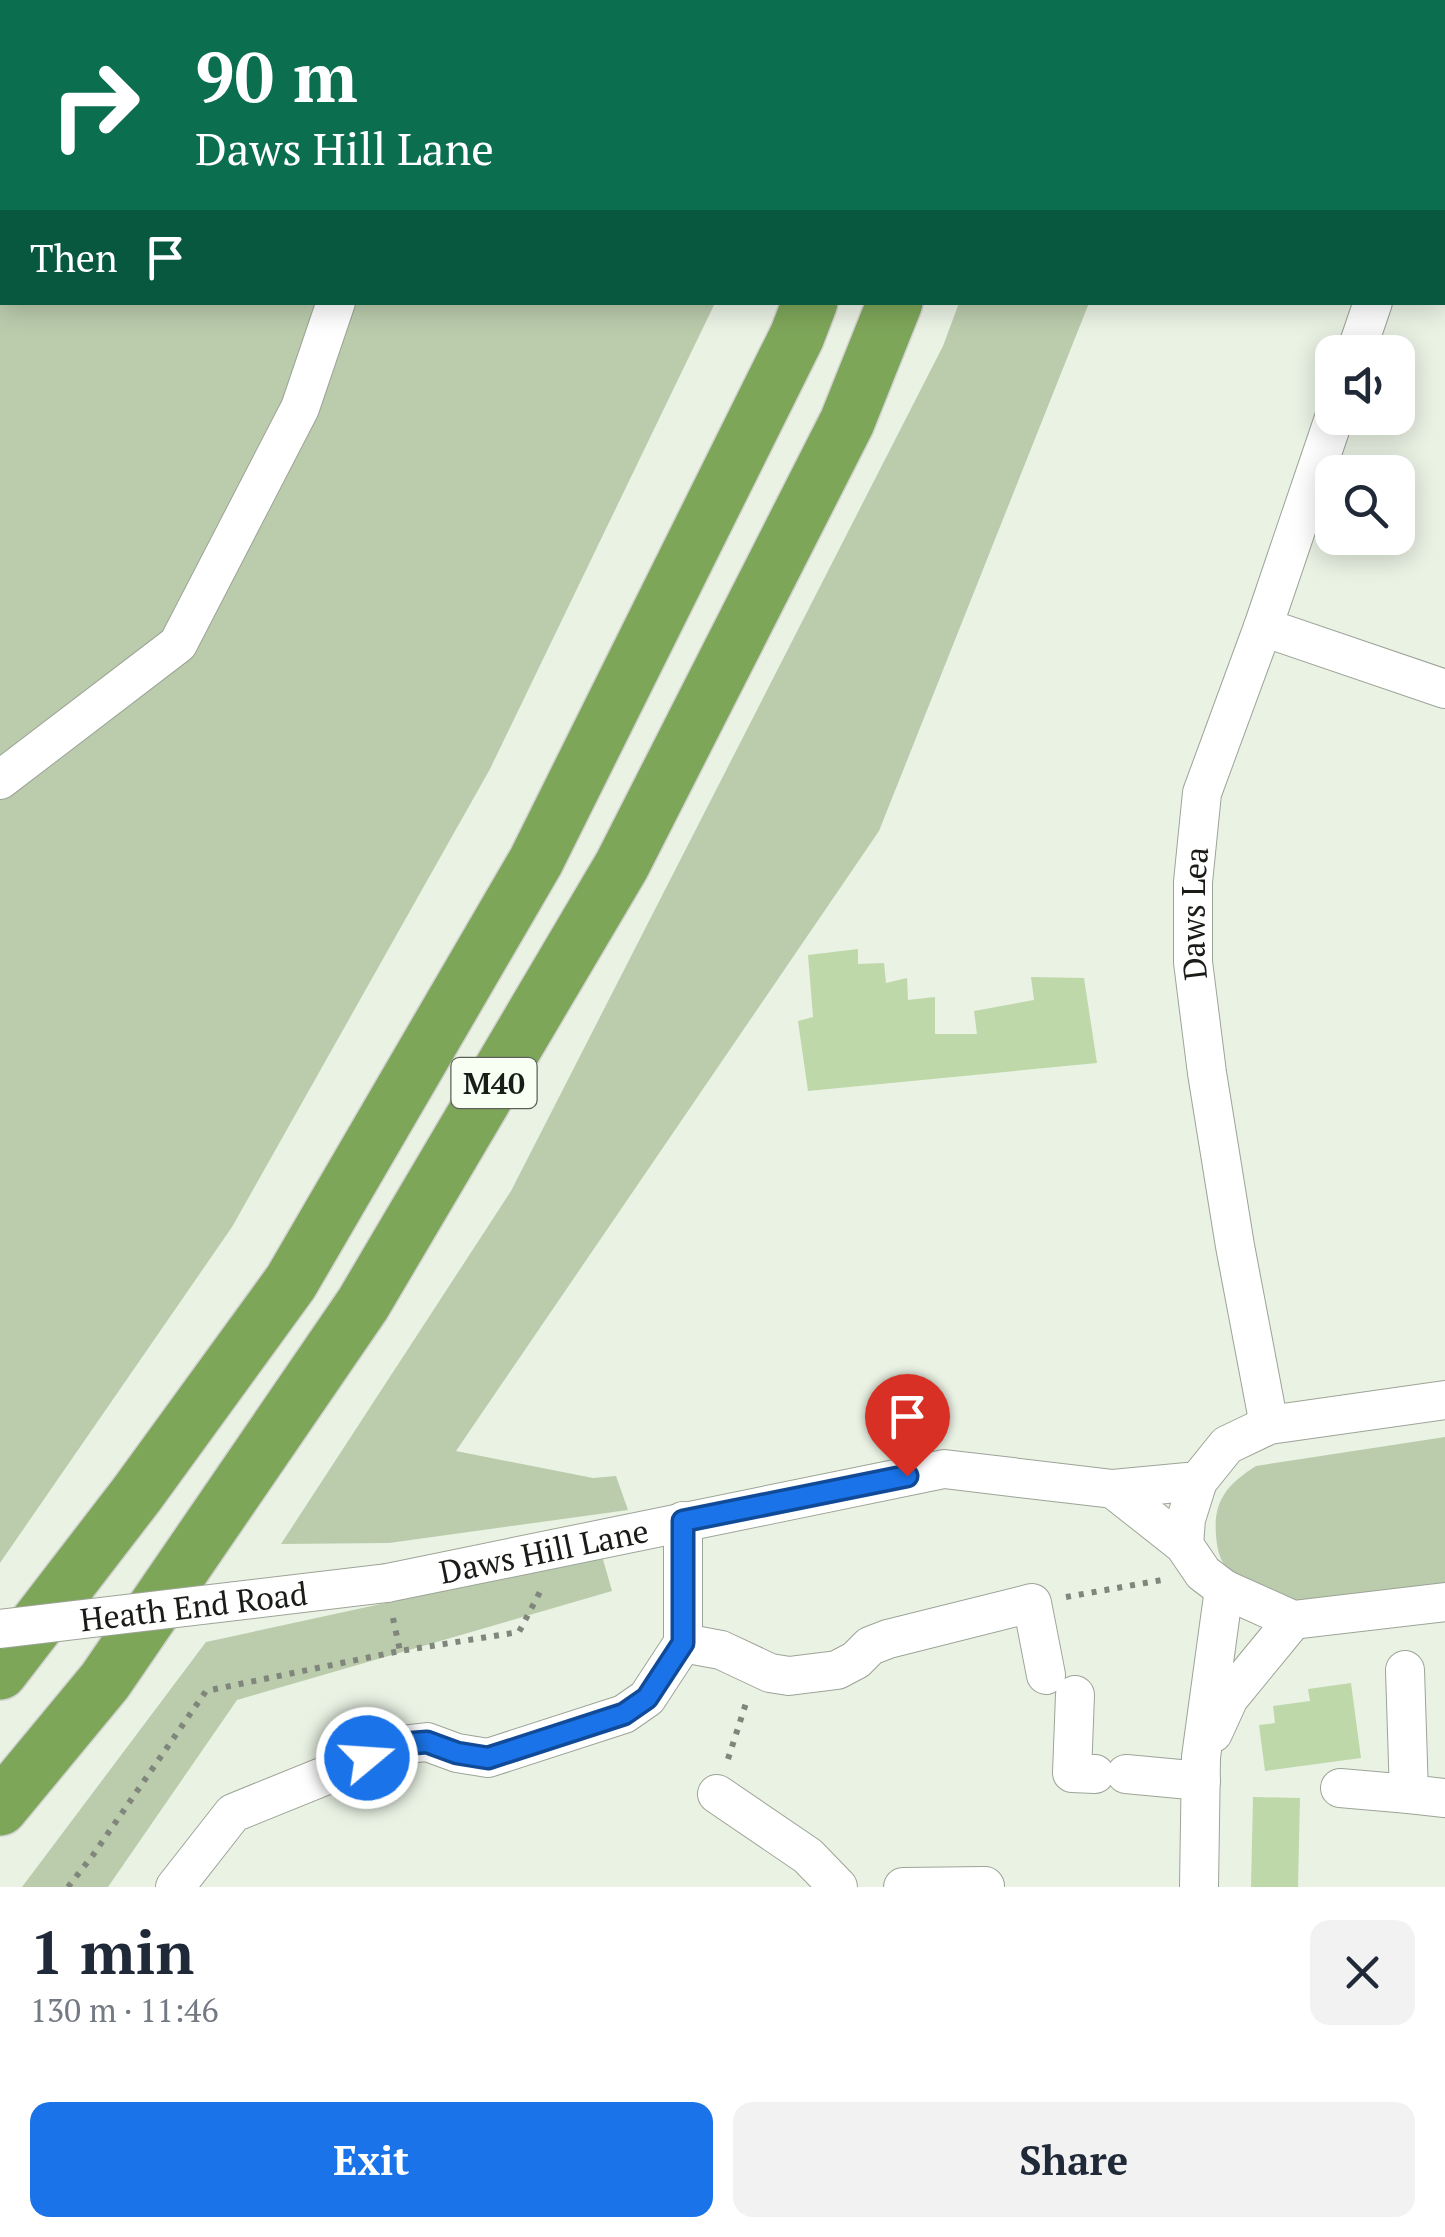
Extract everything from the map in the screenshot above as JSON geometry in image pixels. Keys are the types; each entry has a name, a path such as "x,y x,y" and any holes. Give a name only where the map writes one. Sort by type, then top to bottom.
{"highway":[{"name":"M40","path":"0,1672 137,1494 291,1282 536,860 788,354 809,305"},
{"name":"M40","path":"0,1808 105,1681 373,1287 622,865 847,422 894,305"}],"street":[{"path":"0,780 178,644 300,408 335,305"},
{"path":"1362,335 1372,305"},
{"name":"Daws Lea","path":"1269,1425 1207,1073 1193,962 1192,882 1202,794 1328,435"},
{"path":"1263,627 1445,689"},
{"path":"1198,1887 1204,1569 1186,1519 1198,1480 1227,1444 1269,1425 1445,1400"},
{"name":"Daws Hill Lane","path":"386,1583 944,1469 1113,1489 1198,1480"},
{"path":"1113,1489 1204,1569 1294,1620 1445,1602"},
{"path":"175,1887 233,1813 401,1744 427,1742 457,1753 488,1758 624,1714 647,1698 683,1643 683,1521"},
{"name":"Heath End Road","path":"0,1629 386,1583"},
{"path":"683,1643 721,1650 770,1673 789,1676 837,1670 856,1660 870,1646 888,1639 1032,1603 1060,1685 1072,1773 1201,1769"},
{"path":"1201,1769 1229,1698 1294,1620"},
{"path":"1340,1788 1427,1796 1405,1670"},
{"path":"717,1794 808,1856 838,1887"},
{"path":"903,1887 984,1886"}],"path":[{"path":"68,1887 206,1691 400,1651 519,1632 543,1586 576,1575 576,1544"},
{"path":"1032,1603 1204,1569"},
{"path":"717,1794 757,1667"}],"green space":[{"path":"0,305 714,305 490,769 232,1227 0,1563"},
{"path":"958,305 1088,305 879,831 456,1451 593,1478 616,1476 628,1510 389,1543 281,1544 511,1191 943,346"},
{"path":"1445,1437 1445,1588 1335,1604 1292,1604 1264,1596 1224,1565 1217,1545 1217,1512 1224,1494 1256,1466"},
{"path":"602,1556 612,1591 237,1700 108,1887 22,1887 206,1642"}],"building":[{"path":"858,949 858,964 884,963 886,983 907,978 908,1000 935,997 935,1034 977,1034 974,1011 1034,1000 1031,977 1084,978 1097,1063 808,1091 798,1021 813,1017 808,955"},
{"path":"1351,1683 1361,1758 1265,1771 1259,1725 1275,1723 1273,1706 1310,1701 1308,1689"},
{"path":"1253,1797 1300,1798 1298,1887 1251,1887"}],"route":[{"path":"367,1758 401,1744 427,1742 457,1753 488,1758 624,1714 647,1698 683,1643 683,1521 907,1476"}]}
